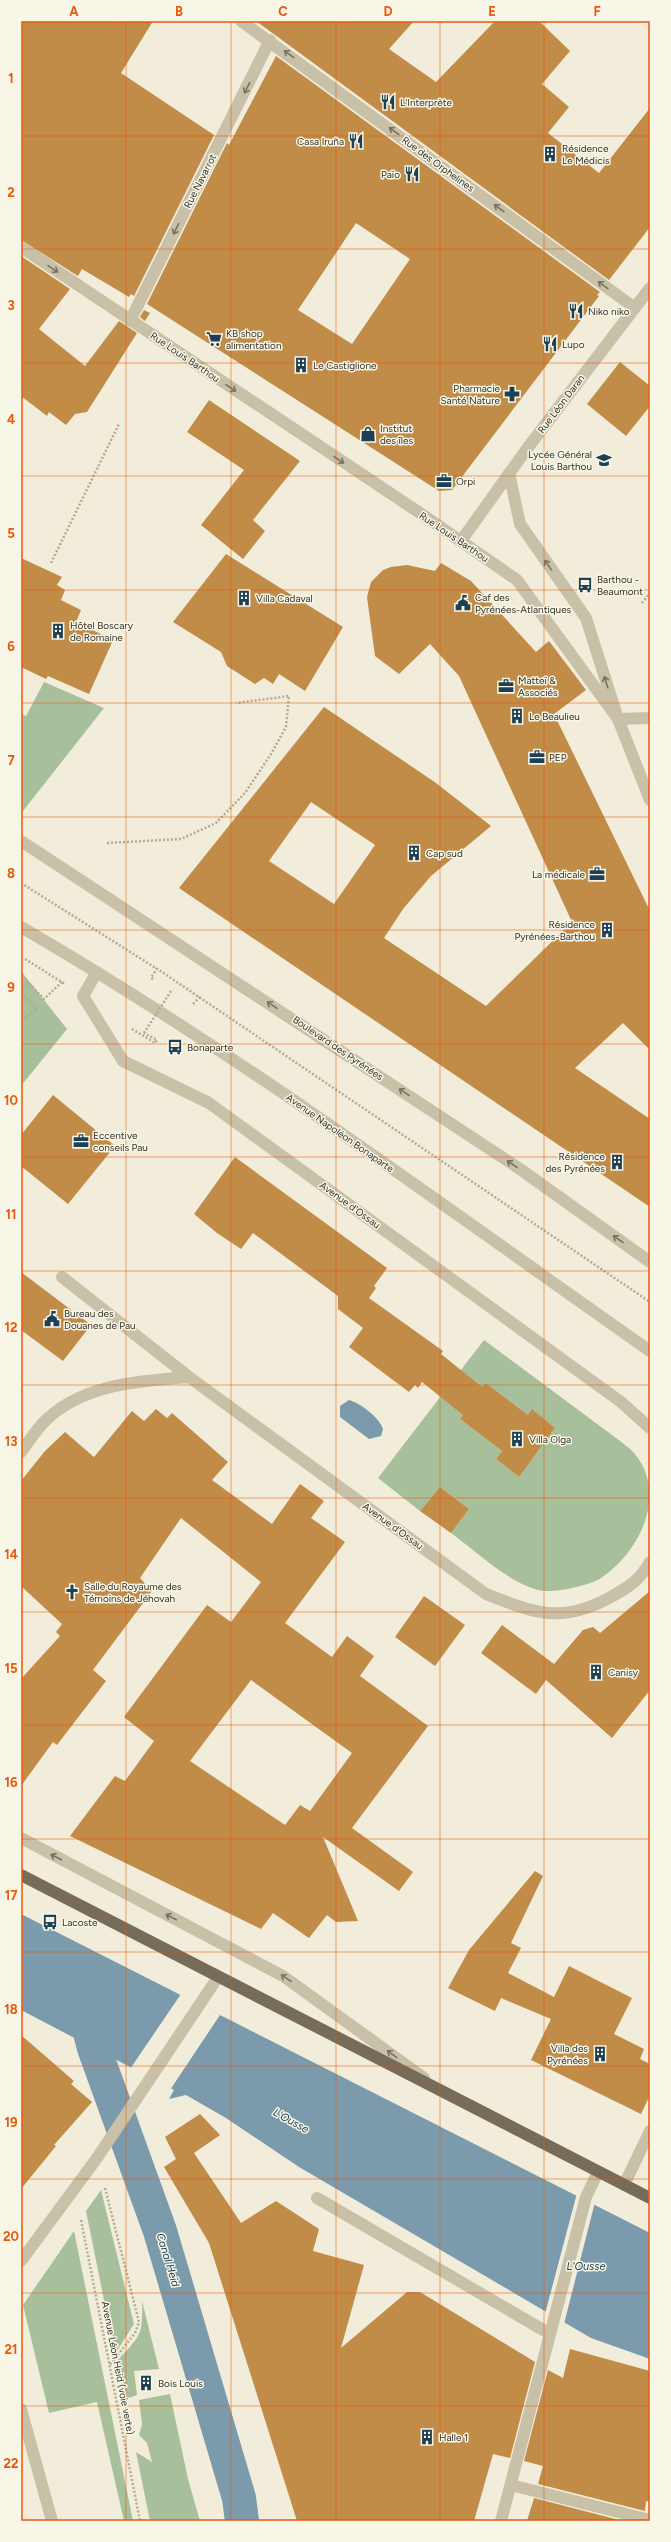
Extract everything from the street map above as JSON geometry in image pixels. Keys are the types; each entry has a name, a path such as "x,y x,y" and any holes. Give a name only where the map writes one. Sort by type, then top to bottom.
{"main road":[{"path":"21,1874 650,2198"}],"street":[{"name":"Rue des Orphelines","path":"241,21 270,40 635,308"},
{"name":"Rue Navarrot","path":"130,321 270,40"},
{"name":"Rue Louis Barthou","path":"21,247 517,580 618,719"},
{"name":"Rue Léon Daran","path":"461,541 509,474 650,288"},
{"path":"509,474 520,524 586,618 618,719 650,800"},
{"path":"618,719 650,718"},
{"name":"Boulevard des Pyrénées","path":"21,841 520,1169 650,1262"},
{"name":"Avenue Napoléon Bonaparte","path":"21,927 97,972 266,1082 650,1351"},
{"name":"Avenue d'Ossau","path":"97,972 83,996 123,1061 209,1103 621,1402 650,1428"},
{"name":"Avenue d'Ossau","path":"62,1277 189,1377 486,1594 528,1609 567,1614 588,1609 624,1590 640,1578 650,1562"},
{"path":"21,1452 44,1422 72,1402 116,1385 189,1377"},
{"path":"21,1838 283,1976 446,2094"},
{"path":"21,2261 99,2155 201,2005 218,1976"},
{"path":"624,2185 650,2131"},
{"path":"501,2521 586,2197 598,2172"},
{"path":"317,2198 552,2329"},
{"path":"21,2409 52,2521"},
{"path":"511,2485 650,2520"}],"path":[{"path":"51,564 119,424"},
{"path":"642,603 650,593"},
{"path":"107,843 181,839 216,823 245,793 286,727 289,696 236,703"},
{"path":"21,883 200,997 650,1302"},
{"path":"151,978 156,968"},
{"path":"21,989 28,982 44,999 62,982"},
{"path":"132,1029 155,1043 156,1040 144,1033 171,990"},
{"path":"21,992 38,1009 21,1020"},
{"path":"194,1005 200,997"},
{"path":"99,2155 139,2322 135,2333 109,2366"},
{"name":"Avenue Léon Heid (voie verte)","path":"81,2217 140,2521"}],"green space":[{"path":"44,682 104,708 23,811 21,810 21,714 26,716"},
{"path":"21,971 67,1029 21,1086"},
{"path":"484,1340 628,1447 634,1453 644,1469 649,1486 649,1504 645,1522 637,1538 627,1554 615,1567 596,1581 566,1589 545,1591 533,1589 509,1577 451,1533 469,1509 440,1487 420,1511 378,1478","holes":["486,1383 528,1415 533,1410 555,1428 519,1477 496,1459 502,1451 460,1419"]},
{"path":"101,2190 134,2324 115,2354 86,2211"},
{"path":"74,2231 133,2521 124,2521 97,2402 49,2413 23,2305"},
{"path":"142,2301 159,2369 134,2371 137,2395 126,2399 118,2360 132,2345 139,2334 142,2321"},
{"path":"170,2394 188,2479 200,2521 150,2521 136,2452 152,2462 147,2443 139,2435 142,2424 139,2400"}],"water":[{"path":"349,1400 364,1408 378,1420 383,1429 381,1436 369,1439 340,1417 340,1406"},
{"name":"L'Ousse","path":"21,1914 650,2233 650,2359 591,2338 299,2167 226,2118 186,2095 169,2099 174,2090 21,2010"}],"pier":[{"path":"181,1994 220,2015 170,2090 130,2069"},
{"path":"577,2193 595,2202 564,2324 545,2314"}],"building":[{"path":"21,21 153,21 121,73 214,135 134,296 131,294 129,297 82,269 78,276 21,240"},
{"path":"256,21 414,21 389,49 436,82 495,21 539,21 570,51 542,84 569,107 548,133 599,173 650,108 650,227 609,280"},
{"path":"276,56 600,292 597,295 599,296 452,490 439,491 147,304 227,143 229,145","holes":["356,223 410,259 352,344 298,310"]},
{"path":"21,256 70,289 39,329 85,366 119,321 137,333 87,412 75,414 66,425 49,412 47,416 21,396"},
{"path":"144,310 150,313 145,321 140,317"},
{"path":"620,362 650,386 650,406 626,436 587,404"},
{"path":"209,400 300,461 253,520 265,531 243,559 201,525 244,470 187,432"},
{"name":"Villa Cadaval","path":"226,554 343,627 305,691 279,674 273,684 264,678 255,684 227,666 221,652 173,622"},
{"name":"Hôtel Boscary de Romaine","path":"21,558 62,577 57,585 65,590 61,600 81,610 76,622 113,640 89,694 48,676 46,679 21,667"},
{"path":"441,563 471,581 536,652 549,641 586,690 554,714 650,911 650,1050 623,1023 575,1068 650,1119 650,1207 179,888 324,707 436,783 491,826 431,876 403,909 384,938 486,1006 572,922 459,676 430,644 399,674 375,656 367,597 371,582 383,570 391,567 407,565 435,571","holes":["311,802 375,845 334,904 269,861"]},
{"path":"53,1095 115,1146 68,1204 21,1166 21,1135"},
{"path":"235,1157 387,1268 374,1286 376,1288 369,1298 443,1351 441,1354 482,1387 486,1383 528,1415 532,1409 555,1428 519,1477 496,1459 502,1451 460,1419 463,1415 422,1382 418,1388 415,1385 409,1392 349,1347 363,1328 338,1309 338,1296 253,1233 241,1249 217,1233 194,1214"},
{"name":"Bureau des Douanes de Pau","path":"21,1272 91,1325 63,1361 21,1330"},
{"path":"156,1409 167,1418 172,1413 228,1462 212,1480 272,1524 300,1484 324,1501 311,1518 345,1542 285,1623 332,1657 347,1636 374,1656 360,1676 428,1726 352,1828 413,1872 399,1891 323,1837 358,1921 336,1922 327,1915 309,1938 273,1913 261,1929 70,1836 115,1776 125,1781 154,1741 124,1717 207,1605 231,1622 261,1582 181,1518 140,1578 152,1591 93,1670 106,1681 57,1745 53,1742 21,1786 21,1679 60,1636 56,1632 62,1624 21,1586 21,1481 45,1451 65,1432 94,1457 132,1411 144,1421","holes":["251,1680 352,1753 310,1811 300,1805 285,1825 190,1761"]},
{"path":"440,1487 469,1509 451,1533 420,1511"},
{"path":"650,1591 650,1690 612,1738 546,1680 536,1694 481,1653 502,1625 554,1664 583,1630 593,1627 600,1633"},
{"path":"424,1596 465,1625 435,1666 395,1637"},
{"path":"535,1871 543,1876 511,1943 521,1948 508,1973 554,1997 569,1966 632,1998 614,2034 644,2049 640,2059 650,2064 650,2095 641,2114 531,2060 551,2019 501,1998 495,2011 448,1988 469,1950"},
{"path":"21,2035 74,2081 71,2084 92,2102 54,2145 56,2146 21,2189"},
{"path":"200,2114 220,2135 194,2153 241,2223 276,2201 319,2229 313,2251 364,2265 341,2348 407,2292 420,2292 535,2362 510,2458 493,2454 474,2521 297,2521 209,2243 164,2167 176,2159 165,2137"},
{"path":"570,2349 650,2371 650,2502 646,2501 645,2511 538,2484 543,2466 524,2461 548,2370 563,2378"},
{"path":"534,2498 623,2521 527,2521"}],"waterway":[{"name":"Canal Heïd","path":"82,2002 94,2048 160,2231 239,2498 242,2521"}],"place":[{"name":"L'Interprète","path":"388,102"},
{"name":"Casa Iruña","path":"356,141"},
{"name":"Résidence Le Médicis","path":"550,154"},
{"name":"Païo","path":"412,174"},
{"name":"Niko niko","path":"576,311"},
{"name":"KB shop alimentation","path":"214,339"},
{"name":"Lupo","path":"550,344"},
{"name":"Le Castiglione","path":"301,365"},
{"name":"Pharmacie Santé Nature","path":"512,394"},
{"name":"Institut des îles","path":"368,434"},
{"name":"Lycée Général Louis Barthou","path":"604,460"},
{"name":"Orpi","path":"444,481"},
{"name":"Barthou - Beaumont","path":"585,585"},
{"name":"Villa Cadaval","path":"244,598"},
{"name":"Caf des Pyrénées-Atlantiques","path":"463,603"},
{"name":"Hôtel Boscary de Romaine","path":"58,631"},
{"name":"Matteï & Associés","path":"506,686"},
{"name":"Le Beaulieu","path":"517,716"},
{"name":"PEP","path":"537,757"},
{"name":"Cap sud","path":"414,853"},
{"name":"La médicale","path":"597,874"},
{"name":"Résidence Pyrénées-Barthou","path":"607,930"},
{"name":"Bonaparte","path":"175,1047"},
{"name":"Eccentive conseils Pau","path":"81,1141"},
{"name":"Résidence des Pyrénées","path":"617,1162"},
{"name":"Bureau des Douanes de Pau","path":"52,1319"},
{"name":"Villa Olga","path":"517,1439"},
{"name":"Salle du Royaume des Témoins de Jéhovah","path":"72,1592"},
{"name":"Canisy","path":"596,1672"},
{"name":"Lacoste","path":"50,1922"},
{"name":"Villa des Pyrénées","path":"600,2054"},
{"name":"Bois Louis","path":"146,2383"},
{"name":"Halle 1","path":"427,2437"}]}
